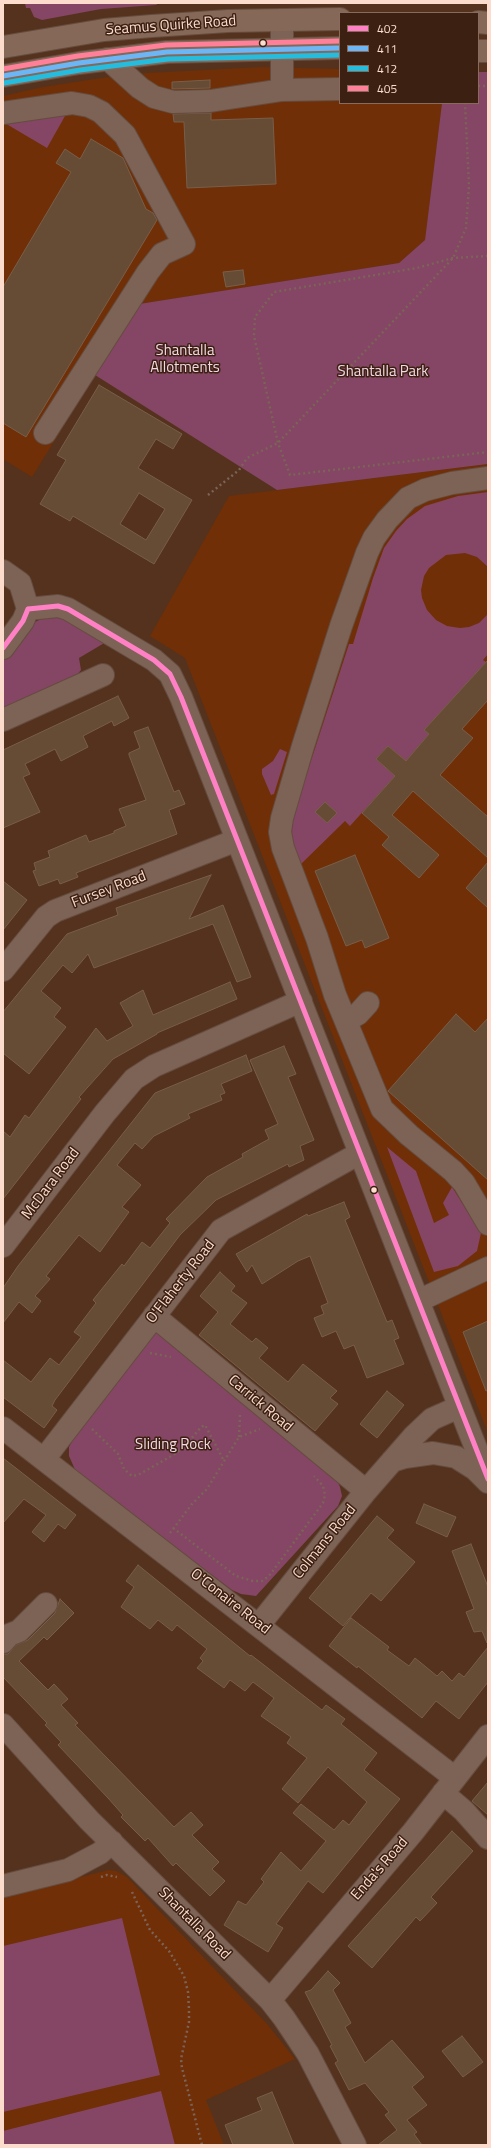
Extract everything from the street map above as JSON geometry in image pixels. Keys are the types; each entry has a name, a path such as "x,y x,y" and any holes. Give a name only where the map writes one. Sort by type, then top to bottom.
{"main road":[{"name":"Seamus Quirke Road","path":"3,47 104,30 189,24 339,19"},
{"name":"Seamus Quirke Road","path":"3,76 108,59 167,52 283,48 339,48"}],"street":[{"path":"282,20 282,90"},
{"path":"108,59 140,88 154,97 173,102 210,102 282,90 339,89"},
{"path":"3,113 72,103 90,106 101,112 125,135 184,244 162,254 148,272 45,432"},
{"path":"485,1213 464,1183 453,1171 409,1135 382,1109 346,1021 283,848 280,832 282,818 341,626 366,553 374,538 387,520 408,498 425,490 452,483 488,478"},
{"path":"3,571 20,583 28,609 23,621 3,648"},
{"path":"28,609 58,606 68,609 154,660 170,674 181,697 301,1001 488,1480"},
{"path":"3,720 103,675"},
{"name":"Fursey Road","path":"3,970 46,917 55,911 237,840"},
{"name":"McDara Road","path":"3,1246 105,1113 134,1079 154,1066 301,1001"},
{"path":"346,1021 358,1014 368,1003"},
{"name":"O'Flaherty Road","path":"44,1459 220,1230 360,1153"},
{"path":"418,1301 488,1268"},
{"name":"Carrick Road","path":"154,1316 266,1427 366,1491"},
{"name":"Colmans Road","path":"259,1625 366,1491 392,1462 432,1419 460,1407"},
{"name":"O'Conaire Road","path":"3,1428 259,1625 449,1785 464,1811 488,1838"},
{"path":"392,1462 405,1457 433,1453 456,1457 475,1469 488,1480"},
{"path":"3,1642 9,1635 18,1631 46,1604"},
{"name":"Shantalla Road","path":"3,1725 89,1820 270,2000 308,2054 355,2145"},
{"name":"Enda's Road","path":"270,2000 412,1832 488,1736"},
{"path":"3,1886 68,1870 100,1853 112,1842"}],"path":[{"path":"208,494 239,470 247,458 278,443 453,258 466,228 469,186 465,104"},
{"path":"488,256 453,258 417,268 274,292 256,317 254,336 278,443 290,475 488,452"},
{"path":"146,1356 150,1353 159,1354 175,1360"},
{"path":"238,1411 240,1415 247,1420"},
{"path":"157,1546 192,1504 207,1489 239,1437 240,1415"},
{"path":"95,1425 91,1430 115,1451 124,1469 132,1476 138,1475 175,1454 187,1444 201,1427 205,1425 224,1461"},
{"path":"253,1425 266,1427"},
{"path":"239,1437 266,1427"},
{"path":"173,1528 236,1576 253,1581 262,1581 269,1576 323,1503 325,1495 322,1486 310,1473"},
{"path":"95,1878 107,1875 114,1876 121,1880"},
{"path":"129,1889 150,1930 169,1951 184,1976 190,2009 181,2059 202,2145"}],"shaded area":[{"path":"261,67 339,69 339,104 442,104 425,240 399,263 139,304 32,477 3,459 3,96 43,87 147,73"},
{"path":"488,464 488,1433 185,658 150,636 229,496"},
{"path":"3,1870 8,1875 12,1894 109,1870 116,1871 127,1877 267,2024 295,2059 206,2100 224,2145 3,2145"}],"green space":[{"path":"25,3 159,3 156,5 101,9 42,20 34,17 30,8 26,8"},
{"name":"Shantalla Park","path":"479,72 488,72 488,464 277,490 95,375 139,304 399,263 425,240 442,104 479,104"},
{"path":"60,114 65,116 47,148 3,122"},
{"path":"488,492 488,567 477,557 465,553 446,555 429,568 424,576 421,590 422,598 427,610 436,620 447,626 460,628 469,627 479,623 488,614 488,654 483,660 486,662 425,730 429,734 406,761 388,746 376,759 395,776 350,826 345,821 301,864 293,847 290,825 349,644 353,644 373,578 384,548 407,519 425,506 458,496"},
{"path":"58,616 106,642 79,658 81,670 77,675 3,711 3,658 35,622 45,617"},
{"path":"280,749 287,752 274,794 271,795 262,774 262,769 273,761"},
{"path":"387,1147 416,1171 434,1223 449,1215 443,1203 452,1187 481,1233 477,1251 458,1266 434,1272"},
{"name":"Sliding Rock","path":"157,1331 335,1476 340,1487 342,1496 338,1506 256,1596 241,1594 232,1590 77,1474 69,1456 69,1447 74,1437 146,1340"},
{"path":"122,1918 160,2075 3,2112 3,1946"},
{"path":"161,2091 175,2145 3,2145 3,2131"}],"building":[{"path":"210,80 210,88 172,89 172,82"},
{"path":"211,113 211,120 273,118 276,184 187,188 184,122 174,122 173,114"},
{"path":"91,139 123,158 146,209 153,213 157,220 26,437 3,423 3,287 71,172 56,163 65,149 80,159"},
{"path":"243,270 245,284 226,287 223,272"},
{"path":"99,385 182,434 173,449 156,439 138,468 192,500 154,564 73,516 70,521 40,504 66,460 57,455","holes":["139,493 165,509 146,540 120,524"]},
{"path":"488,660 488,700 462,729 473,738 440,775 488,817 488,858 413,791 392,815 439,855 419,878 382,845 389,837 362,813 395,776 376,759 388,746 406,761 429,734 424,730"},
{"path":"118,696 129,718 114,726 112,721 83,736 88,747 61,761 55,749 25,764 30,774 23,777 40,812 3,828 3,750"},
{"path":"148,727 174,792 179,790 185,804 169,810 177,834 76,873 78,877 60,884 58,879 39,886 33,871 36,870 34,863 50,857 48,851 86,835 89,842 114,833 114,831 126,826 119,809 146,800 129,753 140,748 134,732"},
{"path":"325,802 337,813 327,823 315,812"},
{"path":"355,855 389,938 365,948 362,940 346,946 315,871"},
{"path":"488,862 488,908 466,888"},
{"path":"211,875 189,919 223,905 251,977 237,982 213,924 94,968 88,954 72,973 63,965 41,991 61,1008 54,1017 66,1027 29,1074 3,1053 3,1012 67,934 118,915 116,908"},
{"path":"3,881 27,900 3,930"},
{"path":"230,982 237,999 157,1033 113,1059 79,1097 81,1099 3,1199 3,1131 10,1137 25,1115 29,1118 96,1028 107,1041 133,1026 120,1003 143,990 153,1015"},
{"path":"456,1014 475,1032 488,1018 488,1180 388,1091"},
{"path":"284,1046 296,1074 288,1077 314,1140 300,1146 304,1160 289,1167 288,1164 216,1200 180,1235 55,1400 52,1406 57,1410 44,1428 3,1397 3,1360 31,1382 50,1358 59,1365 81,1337 74,1332 96,1303 93,1300 122,1264 124,1266 142,1242 150,1248 170,1223 166,1219 207,1177 243,1157 242,1154 269,1139 265,1130 278,1124 250,1060"},
{"path":"246,1055 252,1071 221,1084 225,1093 220,1095 222,1100 188,1114 190,1118 154,1136 142,1149 135,1143 117,1165 141,1185 122,1207 129,1212 100,1252 79,1235 46,1276 50,1279 35,1296 41,1301 32,1313 19,1302 3,1323 3,1288 18,1266 155,1093"},
{"path":"344,1202 350,1217 345,1220 387,1322 392,1320 399,1338 394,1340 404,1364 367,1378 354,1345 344,1349 336,1331 322,1337 314,1318 324,1314 321,1306 328,1303 310,1256 298,1261 262,1284 252,1265 247,1272 236,1254 307,1214 308,1216"},
{"path":"220,1272 235,1286 231,1291 247,1303 230,1324 252,1342 256,1338 268,1348 259,1358 288,1382 303,1364 337,1391 330,1398 338,1404 315,1431 199,1335 218,1312 200,1296"},
{"path":"488,1321 488,1390 486,1391 463,1332"},
{"path":"387,1391 404,1405 377,1438 360,1424"},
{"path":"3,1458 76,1515 65,1529 58,1524 44,1542 32,1532 46,1515 24,1499 3,1523"},
{"path":"424,1504 456,1517 447,1537 416,1523"},
{"path":"377,1516 394,1530 387,1538 415,1562 381,1601 371,1593 343,1626 309,1598"},
{"path":"471,1544 488,1587 487,1643 482,1631 474,1632 466,1612 474,1609 452,1551"},
{"path":"138,1565 250,1656 251,1655 322,1710 326,1705 345,1719 341,1724 377,1753 364,1770 400,1799 323,1893 308,1881 276,1924 283,1928 268,1952 224,1925 238,1901 246,1905 264,1882 261,1879 281,1852 301,1871 326,1841 293,1813 301,1804 334,1830 343,1820 349,1825 367,1802 328,1767 298,1803 282,1789 307,1758 287,1743 291,1737 261,1716 274,1698 253,1682 245,1691 230,1680 224,1688 197,1668 203,1661 200,1658 207,1649 177,1625 172,1631 158,1620 150,1629 121,1607 134,1587 126,1581"},
{"path":"60,1599 74,1613 47,1640 44,1637 19,1661 48,1690 54,1684 68,1699 61,1705 78,1723 75,1725 174,1827 191,1812 203,1825 192,1835 219,1862 212,1869 225,1881 210,1896 176,1863 173,1866 148,1838 145,1841 121,1817 123,1815 58,1745 61,1742 45,1725 47,1723 3,1677 3,1654 8,1654 16,1645 28,1640 55,1613"},
{"path":"351,1618 389,1647 387,1650 409,1666 415,1658 437,1676 442,1671 452,1681 459,1673 464,1677 488,1647 488,1682 459,1719 436,1701 422,1718 358,1666 357,1668 329,1646"},
{"path":"488,1782 488,1815 472,1801"},
{"path":"452,1831 473,1851 431,1897 437,1903 420,1921 416,1917 372,1968 348,1946"},
{"path":"328,1971 340,1983 333,1990 351,2023 345,2027 365,2063 392,2040 424,2077 412,2087 427,2105 407,2120 417,2132 414,2134 422,2145 378,2145 397,2130 385,2115 389,2112 365,2083 349,2090 335,2063 338,2061 330,2046 332,2045 305,1992 311,1990"},
{"path":"462,2036 483,2062 463,2077 442,2051"},
{"path":"272,2092 294,2145 233,2145 225,2125 262,2110 257,2098"}],"transit line":[{"name":"405","path":"3,69 78,56 166,45 339,41"},
{"name":"411","path":"3,76 79,63 167,52 339,48"},
{"name":"412","path":"4,83 80,70 168,59 339,55"},
{"name":"402","path":"28,609 58,606 68,609 154,660 170,674 181,697 488,1479"},
{"name":"402","path":"3,648 23,621 28,609"}],"park label":[{"name":"Shantalla Allotments","path":"185,360"}]}
